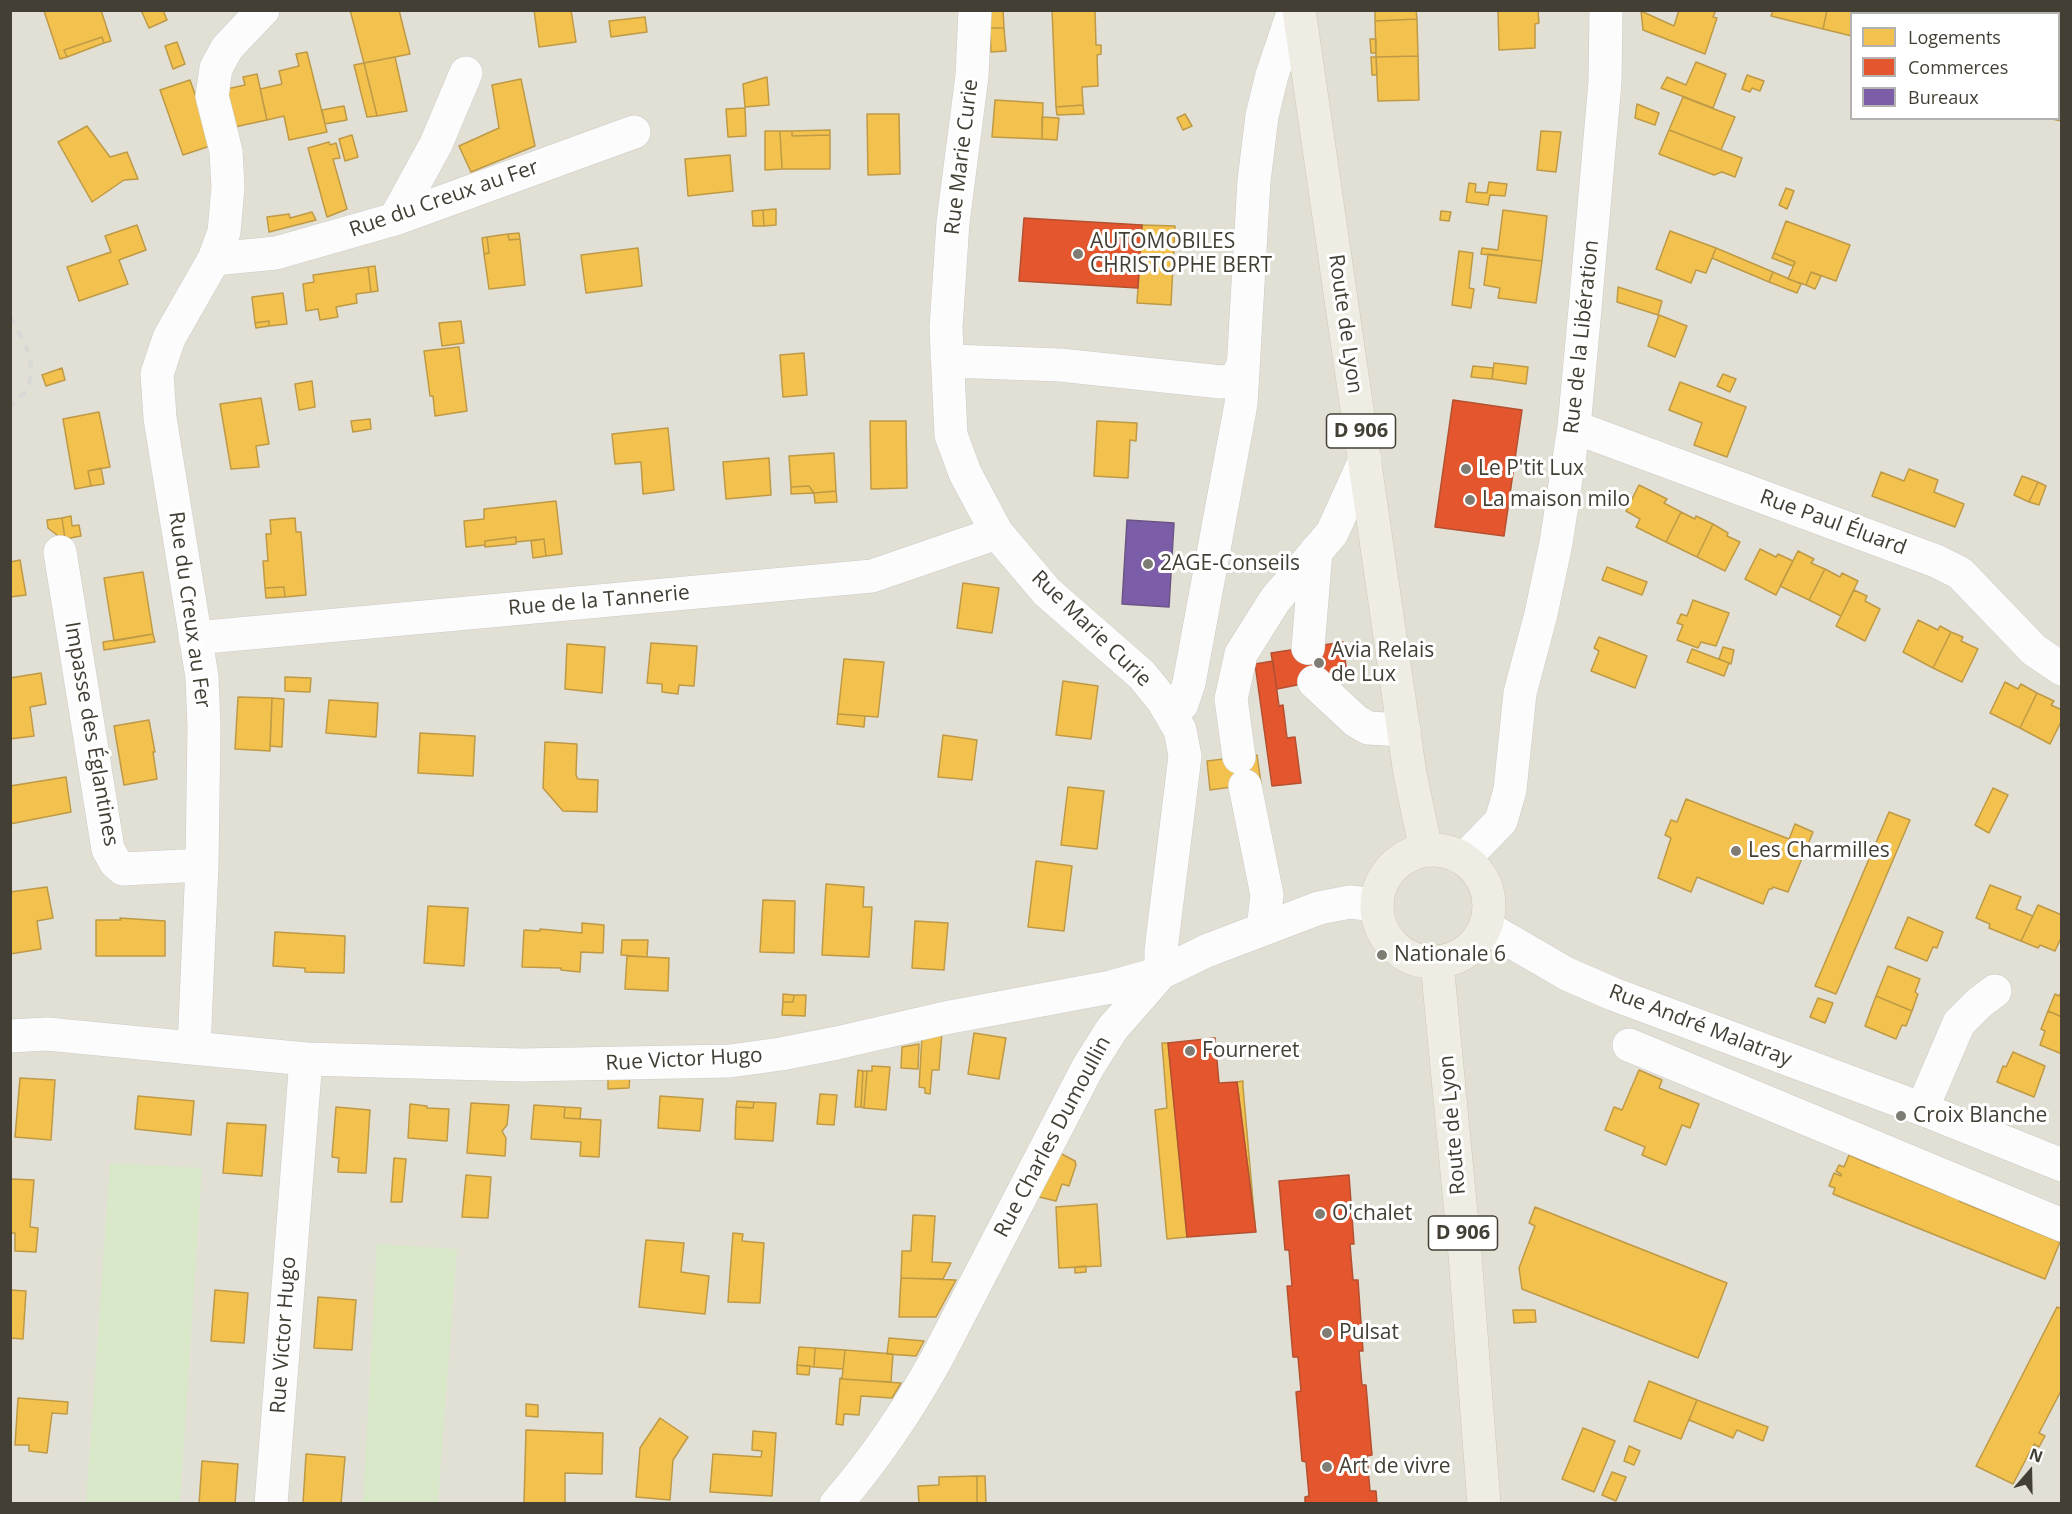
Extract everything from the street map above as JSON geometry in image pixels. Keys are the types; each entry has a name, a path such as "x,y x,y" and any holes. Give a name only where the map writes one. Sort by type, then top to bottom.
{"main road":[{"name":"Route de Lyon","path":"1296,10 1365,460 1410,774 1426,850"},
{"path":"1426,850 1446,851 1464,859 1478,872 1487,889 1490,908 1486,927 1478,941 1467,952 1437,963 1418,961 1401,953 1388,940 1379,923 1377,905 1380,885 1391,868 1407,856 1426,850"},
{"name":"Route de Lyon","path":"1437,963 1463,1232 1484,1503"}],"street":[{"name":"Rue du Creux au Fer","path":"194,1048 202,865 204,727 202,677 160,418 157,374 169,338 214,259 224,232 228,187 226,151 212,96 216,68 227,48 263,10"},
{"name":"Rue Marie Curie","path":"975,10 972,76 953,222 946,328 951,435 965,473 997,533 1047,592 1142,675 1163,701 1180,730 1185,756 1161,950 1161,973"},
{"path":"1172,716 1182,704 1189,683 1241,404 1254,182 1263,116 1272,75 1296,10"},
{"name":"Rue de la Libération","path":"1464,859 1501,821 1510,790 1520,693 1541,614 1556,543 1574,428 1605,82 1606,10"},
{"path":"395,219 436,144 466,73"},
{"name":"Rue du Creux au Fer","path":"214,259 276,253 395,219 634,132"},
{"path":"947,358 951,361 1060,366 1221,382 1234,380 1243,364"},
{"name":"Rue Paul Éluard","path":"1574,428 1936,561 1960,573 2034,650 2061,669"},
{"path":"1263,929 1268,895 1242,772 1231,699 1241,654 1275,600 1332,533 1365,460"},
{"name":"Rue de la Tannerie","path":"195,638 872,576 997,533"},
{"path":"1308,648 1316,551"},
{"name":"Impasse des Églantines","path":"60,552 108,849 115,862 123,869 202,865"},
{"path":"1314,682 1356,721 1368,728 1404,730"},
{"name":"Rue Charles Dumoullin","path":"836,1503 882,1448 912,1403 1101,1045 1161,973 1206,951 1319,908 1350,902 1377,905"},
{"name":"Rue André Malatray","path":"1486,927 1567,974 1613,994 1922,1109 2061,1165"},
{"name":"Rue Victor Hugo","path":"10,1036 47,1034 306,1059 522,1065 730,1061 837,1043 945,1018 1111,987 1161,973"},
{"path":"1922,1109 1959,1023 1995,990"},
{"path":"1629,1045 2061,1225"},
{"name":"Rue Victor Hugo","path":"271,1503 306,1059"}],"shaded area":[{"path":"11,11 2061,11 2061,1503 11,1503"}],"green space":[{"path":"110,1163 202,1168 180,1503 86,1503"},
{"path":"377,1244 457,1249 438,1503 363,1503"}],"building: Logements":[{"path":"101,10 111,41 104,43 102,37 64,50 67,57 60,59 44,11"},
{"path":"141,10 163,10 167,20 149,28"},
{"path":"350,10 399,10 410,54 364,63"},
{"path":"534,10 571,10 576,42 539,47"},
{"path":"989,10 1003,10 1004,28 990,28"},
{"path":"1052,10 1095,10 1096,45 1101,45 1101,54 1097,55 1098,86 1082,87 1083,105 1056,107"},
{"path":"1375,10 1416,10 1417,19 1375,21"},
{"path":"1498,10 1538,10 1539,23 1535,24 1535,48 1499,50"},
{"path":"1679,10 1716,10 1713,17 1717,18 1705,54 1643,30 1641,11 1674,26"},
{"path":"1773,10 1827,10 1823,29 1771,16"},
{"path":"1827,10 1884,12 1850,12 1850,36 1823,29"},
{"path":"645,17 647,32 611,37 609,21"},
{"path":"1417,19 1418,56 1376,57 1375,21"},
{"path":"990,28 1004,28 1006,51 991,52"},
{"path":"102,37 104,43 67,57 64,50"},
{"path":"1370,39 1376,39 1376,53 1371,53"},
{"path":"177,42 185,64 173,69 165,46"},
{"path":"307,52 327,132 289,140 284,116 267,120 260,89 282,84 279,71 299,66 296,54"},
{"path":"1418,56 1419,100 1378,101 1376,57"},
{"path":"395,57 407,111 377,116 364,63"},
{"path":"1371,57 1376,57 1377,75 1372,75"},
{"path":"1696,62 1726,74 1713,108 1661,88 1667,77 1686,85"},
{"path":"364,63 377,116 367,117 354,65"},
{"path":"257,74 267,120 230,128 222,90 245,85 243,77"},
{"path":"1747,75 1764,81 1760,91 1752,88 1750,92 1742,89"},
{"path":"767,77 769,105 745,107 743,84"},
{"path":"521,79 535,146 471,172 459,146 499,128 492,85"},
{"path":"190,80 213,145 183,155 160,90"},
{"path":"2060,94 2062,94 2062,121 2057,120 2060,120"},
{"path":"1683,97 1735,117 1721,150 1669,130"},
{"path":"995,100 1043,103 1042,139 992,137"},
{"path":"1637,104 1659,113 1655,125 1635,118"},
{"path":"1083,105 1084,114 1057,115 1056,107"},
{"path":"344,106 347,120 325,124 322,110"},
{"path":"745,108 746,136 728,137 726,109"},
{"path":"867,114 899,114 900,174 868,175"},
{"path":"1185,114 1192,126 1183,130 1177,118"},
{"path":"1042,117 1059,118 1057,140 1042,139"},
{"path":"87,126 110,157 127,152 138,179 124,180 92,202 58,142"},
{"path":"830,130 830,135 792,136 792,131"},
{"path":"1669,130 1742,158 1735,177 1722,172 1714,175 1659,154"},
{"path":"765,131 780,131 782,169 765,170"},
{"path":"780,131 792,131 792,136 830,135 830,169 782,169"},
{"path":"1541,131 1561,132 1556,172 1537,170"},
{"path":"352,135 358,157 345,161 339,139"},
{"path":"329,142 330,145 336,143 340,158 333,159 347,209 327,217 308,148"},
{"path":"730,155 733,191 688,196 685,159"},
{"path":"1489,182 1507,184 1505,196 1490,195 1488,205 1466,202 1469,183 1476,184 1475,192 1487,193"},
{"path":"1786,188 1794,191 1787,209 1779,205"},
{"path":"776,209 776,225 764,226 763,210"},
{"path":"763,210 764,226 753,226 752,211"},
{"path":"1503,210 1547,216 1542,261 1481,254 1482,248 1498,250"},
{"path":"1441,211 1451,212 1449,221 1440,220"},
{"path":"312,212 316,220 269,232 267,217 289,214 290,218"},
{"path":"1786,221 1850,245 1836,281 1811,272 1806,285 1788,279 1795,262 1774,253"},
{"path":"137,225 146,250 119,260 128,284 79,301 67,267 111,252 105,236"},
{"path":"1142,225 1175,226 1171,305 1137,303"},
{"path":"1670,231 1716,248 1706,273 1696,270 1691,283 1656,269"},
{"path":"519,233 520,239 509,240 508,234"},
{"path":"508,234 509,240 520,239 525,285 489,289 484,254 489,253 487,237"},
{"path":"487,237 489,253 484,254 482,238"},
{"path":"638,248 642,286 586,293 581,255"},
{"path":"1716,248 1773,272 1769,282 1712,258"},
{"path":"1459,251 1473,253 1469,288 1474,289 1471,308 1452,305"},
{"path":"1774,253 1795,262 1793,266 1772,258"},
{"path":"1488,254 1542,261 1536,303 1498,298 1500,288 1484,285"},
{"path":"375,266 378,291 371,292 368,267"},
{"path":"368,267 371,292 356,294 357,303 336,307 338,317 320,320 318,309 306,311 303,284 314,282 313,275"},
{"path":"1773,272 1801,284 1797,293 1769,282"},
{"path":"1811,272 1821,276 1815,289 1806,285"},
{"path":"1618,287 1662,301 1658,315 1617,302"},
{"path":"283,293 287,324 269,326 269,321 255,323 252,297"},
{"path":"1659,315 1687,326 1675,357 1648,346"},
{"path":"269,321 269,326 256,328 255,323"},
{"path":"461,321 464,343 442,346 439,323"},
{"path":"459,347 467,411 435,416 424,351"},
{"path":"804,353 807,395 783,397 780,355"},
{"path":"1494,363 1528,367 1526,384 1492,379"},
{"path":"1473,366 1493,368 1492,379 1471,377"},
{"path":"62,368 65,380 46,386 42,375"},
{"path":"1723,374 1736,379 1730,392 1717,386"},
{"path":"312,381 315,407 299,410 295,384"},
{"path":"1680,382 1746,407 1727,457 1694,445 1702,423 1669,410"},
{"path":"261,398 269,444 256,446 259,467 231,469 220,404"},
{"path":"99,412 110,467 88,471 91,486 75,489 63,419"},
{"path":"370,419 371,429 353,432 351,421"},
{"path":"870,421 906,421 907,488 871,489"},
{"path":"1097,421 1137,423 1136,441 1130,440 1128,478 1094,476"},
{"path":"668,428 674,490 643,494 641,462 615,464 612,434"},
{"path":"834,453 836,491 814,493 809,486 791,487 789,456"},
{"path":"769,458 771,495 726,499 723,462"},
{"path":"101,468 104,484 91,486 88,471"},
{"path":"1909,469 1938,480 1934,492 1964,504 1955,527 1872,496 1881,472 1904,481"},
{"path":"2022,476 2038,482 2029,502 2014,495"},
{"path":"2038,482 2046,486 2039,505 2029,502"},
{"path":"1639,485 1667,499 1664,503 1681,512 1666,542 1636,527 1640,519 1626,511"},
{"path":"809,486 814,493 791,494 791,487"},
{"path":"836,491 837,502 815,503 814,493"},
{"path":"556,501 562,554 546,556 544,539 516,542 516,537 485,541 485,545 466,547 464,521 484,519 484,509"},
{"path":"1681,512 1713,524 1697,557 1666,542"},
{"path":"71,516 72,526 79,525 81,536 65,539 62,518"},
{"path":"62,518 65,539 48,528 47,520"},
{"path":"295,518 296,532 301,532 306,595 285,597 284,587 265,588 263,561 268,561 266,534 271,534 270,520"},
{"path":"1713,524 1728,533 1727,536 1740,542 1725,571 1697,557"},
{"path":"516,537 516,544 485,547 485,541"},
{"path":"544,539 546,556 533,558 531,541"},
{"path":"1760,549 1776,557 1778,554 1793,561 1776,595 1745,579"},
{"path":"1798,551 1814,559 1811,563 1825,569 1809,600 1780,586"},
{"path":"20,560 26,595 10,597 10,562"},
{"path":"1607,567 1647,582 1642,595 1602,580"},
{"path":"1825,569 1840,577 1842,573 1858,581 1841,616 1809,600"},
{"path":"143,572 153,634 114,641 104,578"},
{"path":"963,583 999,588 992,633 957,628"},
{"path":"284,587 285,597 266,598 265,588"},
{"path":"1854,590 1867,596 1865,601 1880,609 1865,641 1836,626"},
{"path":"1693,600 1729,613 1716,646 1701,642 1698,648 1677,640 1683,625 1677,623 1681,614 1687,616"},
{"path":"1918,620 1938,630 1940,626 1951,632 1933,668 1903,652"},
{"path":"1951,632 1963,637 1961,641 1978,649 1962,682 1933,668"},
{"path":"153,634 155,642 104,650 103,642"},
{"path":"1599,637 1647,656 1635,688 1591,671 1599,651 1594,648"},
{"path":"651,643 697,646 694,686 679,685 678,694 662,692 662,684 647,683"},
{"path":"567,644 605,647 602,693 565,689"},
{"path":"1723,647 1734,650 1731,664 1719,659"},
{"path":"1692,649 1729,663 1724,676 1687,662"},
{"path":"844,659 884,662 878,717 838,714"},
{"path":"41,673 46,704 30,707 34,736 10,739 10,678"},
{"path":"285,677 311,678 310,692 285,691"},
{"path":"1063,681 1098,686 1091,739 1056,735"},
{"path":"2005,682 2018,689 2021,684 2037,693 2020,728 1990,713"},
{"path":"2037,693 2054,701 2051,705 2062,710 2062,720 2050,744 2020,728"},
{"path":"238,697 272,698 270,751 235,749"},
{"path":"272,698 284,699 282,747 270,746"},
{"path":"329,700 378,703 376,737 326,733"},
{"path":"838,714 865,716 864,727 837,724"},
{"path":"149,720 157,779 124,785 114,726"},
{"path":"420,733 475,736 473,776 418,773"},
{"path":"943,735 977,740 972,780 938,777"},
{"path":"545,742 577,744 576,775 578,779 598,780 597,812 563,811 543,788"},
{"path":"1257,755 1261,783 1210,790 1207,761"},
{"path":"66,777 71,812 10,824 10,786"},
{"path":"1068,787 1104,791 1097,849 1061,845"},
{"path":"1993,788 2008,795 1989,833 1975,825"},
{"name":"Les Charmilles","path":"1686,799 1789,839 1795,824 1813,832 1788,892 1773,887 1769,889 1763,904 1697,877 1691,892 1658,878 1671,838 1665,835 1671,820 1677,822"},
{"path":"1889,812 1910,820 1836,994 1815,986"},
{"path":"1036,861 1072,866 1064,931 1028,927"},
{"path":"826,884 864,887 863,907 872,907 869,957 822,955"},
{"path":"1990,885 2021,897 2016,909 2033,916 2021,941 1989,928 1990,924 1976,918"},
{"path":"47,887 53,918 37,921 41,949 10,954 10,892"},
{"path":"763,900 795,901 794,953 760,952"},
{"path":"2038,905 2062,915 2062,936 2055,951 2040,945 2038,948 2021,941"},
{"path":"428,906 468,908 464,966 424,963"},
{"path":"1908,917 1943,932 1937,948 1933,947 1927,961 1895,948"},
{"path":"120,918 165,921 165,956 96,956 96,920 121,920"},
{"path":"915,921 948,923 944,970 912,968"},
{"path":"582,923 604,925 603,953 581,952 580,972 561,970 561,968 522,967 524,930 540,931 540,929 582,933"},
{"path":"275,932 345,936 344,973 305,972 305,968 273,966"},
{"path":"622,940 648,940 647,957 621,955"},
{"path":"627,956 669,958 668,991 625,989"},
{"path":"1888,966 1920,979 1912,1011 1876,996"},
{"path":"2062,990 2062,1017 2048,1011 2055,994 2059,996"},
{"path":"783,994 794,995 793,1002 783,1002"},
{"path":"794,995 806,995 805,1016 782,1015 783,1002 793,1002"},
{"path":"1876,996 1912,1011 1906,1026 1902,1025 1896,1039 1865,1026"},
{"path":"1818,998 1833,1003 1825,1023 1810,1017"},
{"path":"2048,1011 2062,1017 2062,1054 2040,1045 2045,1031 2041,1029"},
{"path":"942,1032 939,1070 932,1070 930,1094 925,1093 925,1088 919,1087 922,1037"},
{"path":"974,1033 1006,1038 999,1079 968,1074"},
{"path":"1162,1043 1168,1043 1187,1237 1167,1239 1155,1110 1167,1108"},
{"path":"919,1044 918,1069 901,1068 902,1047"},
{"path":"2013,1052 2045,1066 2034,1097 1997,1082 2003,1066 2006,1067"},
{"path":"872,1066 890,1067 886,1110 864,1108 867,1071 872,1071"},
{"path":"858,1070 863,1071 861,1107 855,1107"},
{"path":"1639,1070 1662,1080 1659,1088 1699,1104 1690,1128 1682,1125 1666,1165 1642,1155 1645,1147 1605,1130 1614,1107 1622,1110"},
{"path":"863,1071 867,1071 864,1108 861,1107"},
{"path":"608,1075 630,1075 629,1088 608,1089"},
{"path":"20,1078 55,1080 51,1140 15,1137"},
{"path":"1243,1081 1243,1087 1255,1224 1237,1082"},
{"path":"820,1094 837,1095 834,1125 817,1124"},
{"path":"138,1096 194,1101 191,1135 135,1129"},
{"path":"660,1096 703,1099 700,1131 658,1128"},
{"path":"737,1101 754,1102 753,1108 736,1107"},
{"path":"754,1102 776,1103 773,1141 735,1139 736,1107 753,1108"},
{"path":"471,1103 509,1105 507,1125 502,1131 506,1138 505,1156 467,1153"},
{"path":"410,1104 427,1106 427,1108 449,1109 447,1141 408,1138"},
{"path":"534,1105 565,1107 564,1118 601,1120 599,1157 580,1156 581,1142 531,1139"},
{"path":"336,1107 370,1110 366,1173 338,1172 339,1158 332,1157"},
{"path":"565,1107 581,1108 580,1119 564,1118"},
{"path":"227,1123 266,1125 262,1176 223,1173"},
{"path":"1058,1152 1075,1161 1076,1165 1069,1186 1062,1184 1056,1201 1035,1196"},
{"path":"1849,1155 1879,1168 1882,1161 1893,1165 1890,1172 1949,1196 1951,1189 1962,1194 1959,1201 2060,1242 2045,1279 1833,1194 1835,1188 1829,1186 1834,1173 1841,1176 1836,1171 1839,1165 1844,1167"},
{"path":"394,1158 406,1159 402,1202 391,1202"},
{"path":"466,1175 491,1177 488,1218 462,1217"},
{"path":"10,1179 34,1180 30,1227 38,1228 36,1252 15,1251 15,1233 10,1233"},
{"path":"1097,1204 1101,1266 1059,1268 1056,1207"},
{"path":"1535,1207 1727,1283 1698,1358 1522,1289 1519,1268 1535,1226 1529,1223"},
{"path":"913,1215 935,1216 932,1262 951,1263 943,1279 901,1278 902,1251 911,1251"},
{"path":"733,1233 743,1234 742,1241 764,1243 760,1303 728,1302"},
{"path":"646,1240 684,1243 681,1272 709,1276 705,1314 639,1307"},
{"path":"1086,1266 1086,1272 1075,1273 1075,1267"},
{"path":"901,1278 956,1280 936,1317 899,1317"},
{"path":"10,1290 26,1291 23,1339 10,1338"},
{"path":"215,1290 248,1293 244,1343 211,1341"},
{"path":"318,1297 356,1300 352,1350 314,1348"},
{"path":"2057,1307 2062,1309 2062,1389 2039,1433 2045,1436 2039,1447 2034,1444 2013,1484 1976,1466"},
{"path":"1513,1310 1535,1310 1536,1322 1514,1323"},
{"path":"889,1338 924,1341 916,1356 887,1354"},
{"path":"799,1347 815,1348 814,1367 797,1365"},
{"path":"815,1348 845,1350 843,1369 814,1367"},
{"path":"845,1350 893,1354 891,1382 842,1379"},
{"path":"797,1365 810,1366 809,1375 797,1374"},
{"path":"840,1378 901,1383 892,1398 861,1396 859,1415 844,1414 843,1425 836,1424"},
{"path":"1649,1381 1697,1400 1681,1439 1634,1421"},
{"path":"18,1398 68,1402 67,1414 52,1413 47,1453 29,1451 29,1445 15,1445"},
{"path":"1697,1400 1768,1427 1763,1441 1737,1430 1733,1438 1689,1420"},
{"path":"526,1404 538,1405 538,1417 526,1416"},
{"path":"660,1418 688,1437 673,1460 670,1500 636,1497 640,1448"},
{"path":"1583,1428 1615,1441 1594,1492 1562,1479"},
{"path":"526,1430 603,1433 602,1474 565,1473 565,1504 524,1503"},
{"path":"753,1431 776,1433 772,1496 710,1492 713,1454 761,1457 762,1451 752,1450"},
{"path":"1629,1446 1640,1451 1634,1465 1624,1461"},
{"path":"306,1454 345,1457 341,1504 303,1504"},
{"path":"202,1461 238,1464 235,1504 199,1504"},
{"path":"1612,1472 1626,1477 1616,1501 1602,1495"},
{"path":"977,1476 985,1476 986,1504 977,1504"},
{"path":"977,1476 977,1504 919,1504 918,1486 939,1485 939,1477"}],"building: Commerces":[{"path":"1024,218 1142,225 1138,288 1019,281"},
{"path":"1453,400 1522,410 1504,536 1435,527"},
{"path":"1343,642 1347,675 1277,689 1271,653"},
{"path":"1273,661 1279,706 1283,705 1287,738 1295,737 1301,783 1272,786 1255,664"},
{"path":"1215,1038 1219,1083 1237,1082 1256,1232 1187,1237 1168,1043"},
{"path":"1349,1175 1354,1244 1350,1244 1353,1280 1358,1280 1363,1351 1359,1351 1362,1385 1366,1385 1372,1455 1367,1456 1370,1491 1376,1491 1377,1504 1305,1504 1305,1497 1309,1496 1306,1462 1302,1461 1296,1392 1301,1391 1298,1357 1293,1357 1287,1286 1292,1286 1289,1250 1285,1250 1279,1181"}],"building: Bureaux":[{"name":"2AGE-Conseils","path":"1127,520 1174,523 1169,607 1122,604"}],"railway":[{"path":"10,317 25,344 31,374 24,393 10,406"}],"place":[{"name":"AUTOMOBILES CHRISTOPHE BERT","path":"1078,254"},
{"name":"Le P'tit Lux","path":"1466,469"},
{"name":"La maison milo","path":"1470,500"},
{"name":"2AGE-Conseils","path":"1148,564"},
{"name":"Avia Relais de Lux","path":"1319,663"},
{"name":"Les Charmilles","path":"1736,851"},
{"name":"Nationale 6","path":"1382,955"},
{"name":"Fourneret","path":"1190,1051"},
{"name":"Croix Blanche","path":"1901,1116"},
{"name":"O'chalet","path":"1320,1214"},
{"name":"Pulsat","path":"1327,1333"},
{"name":"Art de vivre","path":"1327,1467"}]}
